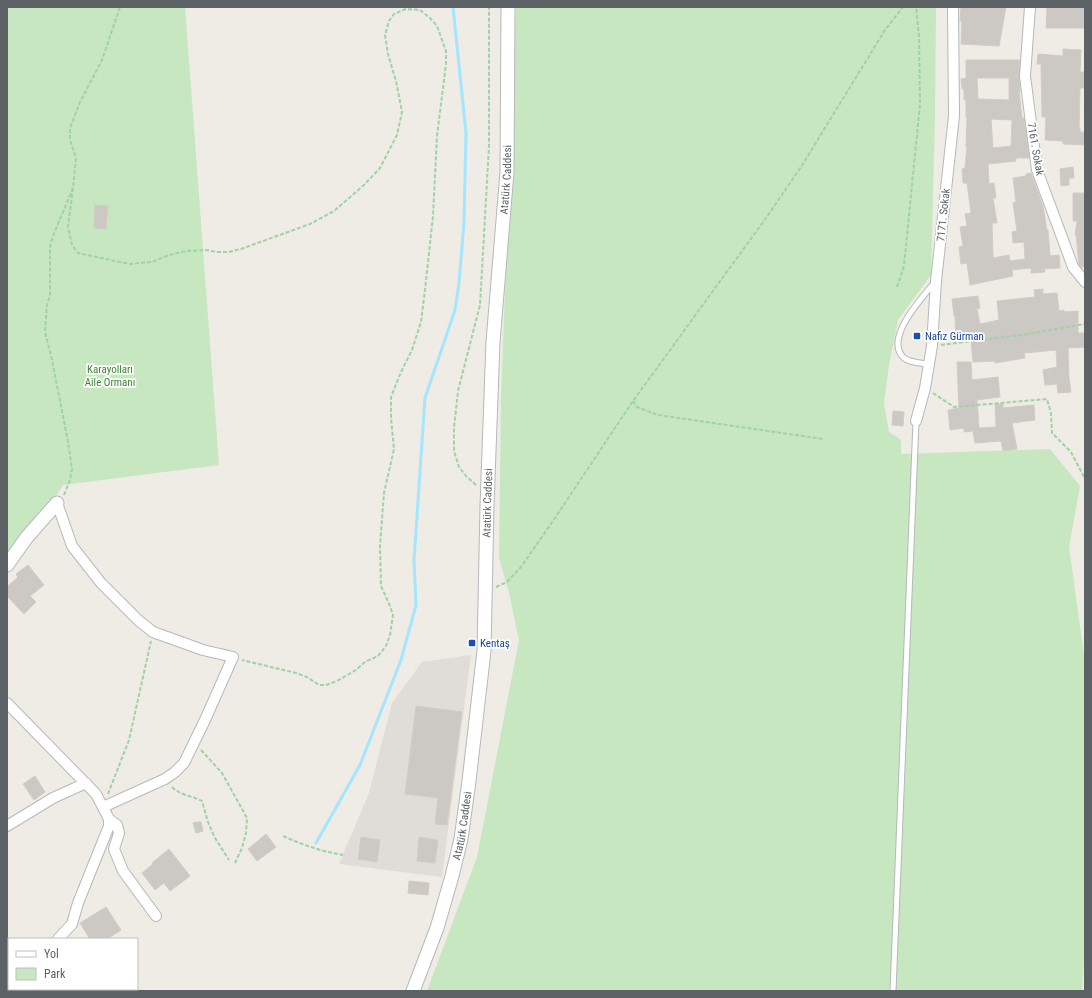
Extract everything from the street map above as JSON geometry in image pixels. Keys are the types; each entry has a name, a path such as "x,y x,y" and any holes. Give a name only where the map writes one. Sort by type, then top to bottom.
{"street":[{"name":"Atatürk Caddesi","path":"413,991 437,928 461,839 484,651 487,506 493,342 506,172 508,7"},
{"name":"7171. Sokak","path":"916,421 925,388 932,346 936,281 954,116 953,7"},
{"name":"7161. Sokak","path":"1030,7 1025,76 1038,170 1073,267 1085,282"},
{"path":"7,566 27,537 57,503 72,546 101,583 138,620 153,632 203,650 233,657 184,763 165,779 103,807"},
{"path":"7,704 96,794 109,819 109,826 78,903 72,924 59,938"},
{"path":"7,826 53,798 86,783"},
{"path":"109,819 117,825 119,833 114,849 123,871 156,916"}],"lane":[{"path":"928,364 910,361 904,358 899,350 898,338 902,327 919,301 936,281"},
{"path":"893,991 916,421"}],"path":[{"path":"120,7 102,60 80,102 70,128 70,140 76,158 68,227 72,245 78,253 129,264 152,262 169,255 186,251 206,250 229,252 241,249 310,224 334,211 364,185 380,168 397,135 402,112 386,42 385,35 389,21 394,14 406,9 420,10 437,26 446,51 446,64 437,136 433,216 426,290 421,322 412,350 391,397 394,449 384,492 380,546 381,586 393,615 390,635 386,646 378,656 365,662 356,670 337,681 326,685 319,685 296,672 233,657"},
{"path":"479,490 476,484 466,476 459,467 454,451 454,428 458,391 480,305 489,146 489,7"},
{"path":"485,590 498,587 507,582 521,566 556,518 633,401 802,167 885,30 904,7"},
{"path":"897,287 904,266 920,104 919,36 916,7"},
{"path":"57,503 63,497 70,480 72,469 52,360 45,332 47,305 51,286 50,247 53,236 73,188"},
{"path":"932,346 1006,337 1085,324"},
{"path":"925,388 954,407 1047,398 1051,413 1052,433 1071,452 1085,479"},
{"path":"633,401 637,407 658,415 823,439"},
{"path":"103,807 129,740 153,632"},
{"path":"194,742 222,773 246,818 246,833 242,848 235,863"},
{"path":"165,779 175,790 202,801 208,822 215,838 229,860"},
{"path":"282,836 328,853 343,855"}],"shaded area":[{"path":"471,655 442,877 339,864 369,793 392,703 422,662"}],"green space":[{"name":"Karayolları Aile Ormanı","path":"7,7 185,7 219,465 63,485 7,574"},
{"path":"516,7 936,7 931,275 898,320 889,365 884,403 889,432 901,440 901,454 1050,449 1080,486 1069,547 1085,662 1085,945 1082,991 427,991 477,857 519,640 509,593 499,558 501,395"}],"building":[{"path":"961,7 1006,7 999,46 961,44"},
{"path":"1047,7 1085,8 1085,28 1046,28"},
{"path":"1063,49 1081,50 1080,72 1085,72 1085,88 1080,88 1079,128 1080,132 1085,132 1085,145 1063,144 1063,141 1045,140 1046,117 1042,117 1041,64 1037,64 1038,54 1063,56"},
{"path":"966,60 1020,60 1019,92 1029,158 1016,158 1016,161 988,164 989,184 994,183 996,198 993,198 997,223 992,223 993,258 1009,255 1010,261 1025,259 1024,242 1013,243 1012,232 1017,231 1013,203 1016,202 1013,178 1026,176 1026,174 1031,173 1043,206 1048,230 1050,256 1059,255 1060,268 1044,269 1045,272 1031,273 1031,268 1012,270 1013,276 970,285 967,263 961,264 959,247 963,246 960,227 967,226 965,214 971,213 967,183 963,183 962,169 965,168 967,118 966,100 964,100 964,89 962,89 961,79 966,78","holes":["977,78 1009,78 1009,100 978,99","991,119 1012,120 1011,146 993,148"]},
{"path":"1073,167 1074,178 1069,178 1069,185 1061,186 1060,169"},
{"path":"1073,193 1085,193 1085,267 1081,267 1079,265 1075,235 1077,221 1073,221"},
{"path":"95,205 108,206 106,229 94,228"},
{"path":"1043,289 1043,294 1057,293 1059,311 1078,311 1078,333 1084,333 1085,347 1068,348 1071,392 1058,393 1057,384 1045,385 1043,370 1057,367 1056,350 1024,353 1025,358 995,363 994,361 973,362 971,340 956,340 955,316 952,299 978,296 980,308 977,309 980,324 999,320 997,301 1035,297 1034,290"},
{"path":"957,362 971,362 972,380 998,377 1000,397 977,400 979,428 996,427 995,404 1003,404 1003,408 1034,405 1035,420 1012,423 1017,449 1003,451 1001,441 975,443 973,431 964,432 964,428 950,430 948,410 959,408"},
{"path":"893,411 904,412 903,426 892,425"},
{"path":"28,565 44,585 30,596 36,602 24,614 7,596 7,587 18,577 16,574"},
{"path":"416,706 462,712 447,825 435,824 438,798 405,794"},
{"path":"35,776 45,792 34,800 23,784"},
{"path":"201,822 203,831 196,833 193,823"},
{"path":"266,834 276,847 257,861 248,849"},
{"path":"361,837 380,840 377,862 358,859"},
{"path":"419,837 438,840 435,863 417,861"},
{"path":"169,849 190,876 170,891 164,883 155,890 142,873"},
{"path":"409,881 429,883 428,895 408,893"},
{"path":"106,907 121,930 109,938 89,938 80,923"}],"waterway":[{"path":"316,843 360,765 401,660 416,605 414,560 425,398 455,310 459,283 464,222 466,133 453,7"}],"place":[{"name":"Nafiz Gürman","path":"917,336"},
{"name":"Kentaş","path":"472,643"}]}
